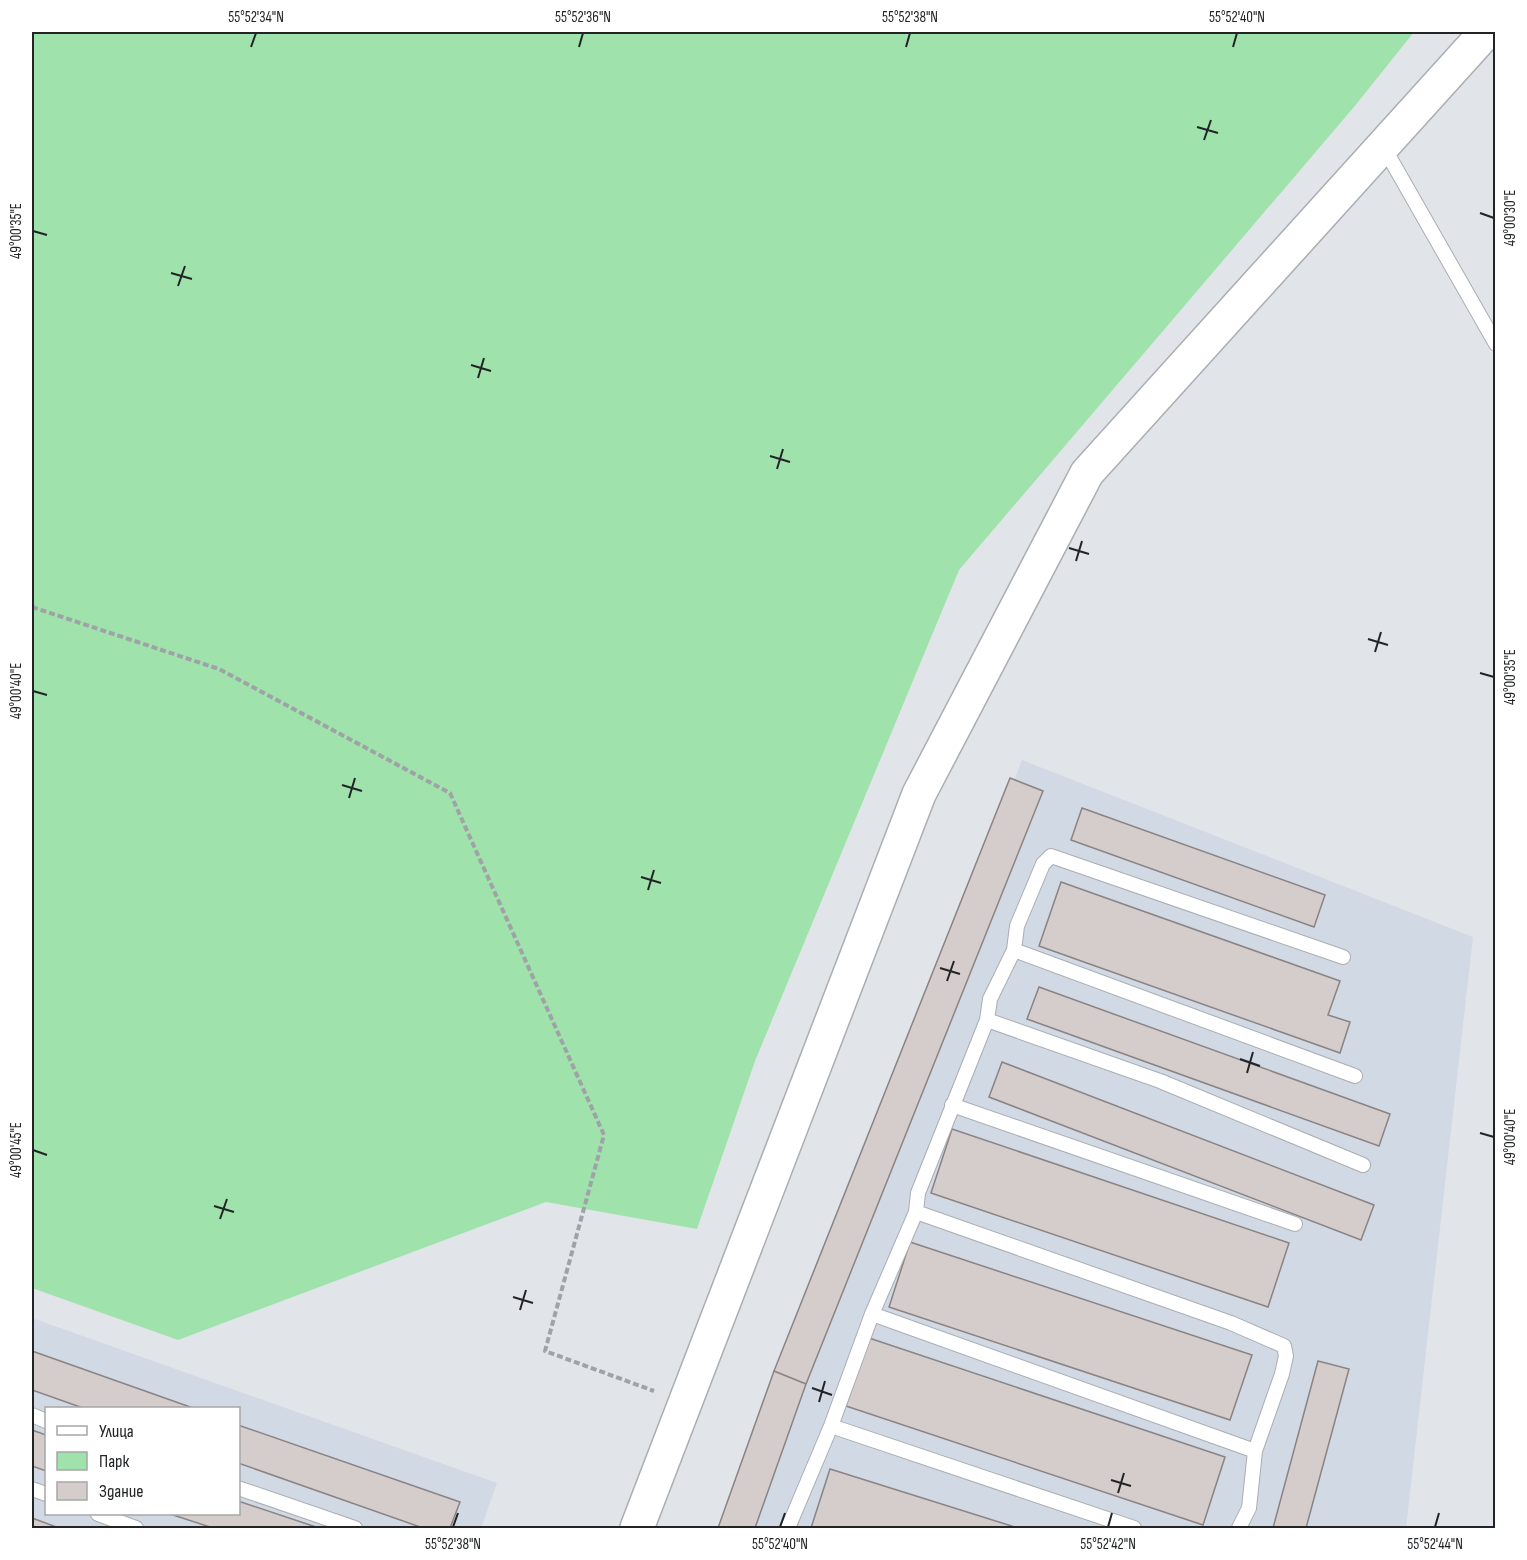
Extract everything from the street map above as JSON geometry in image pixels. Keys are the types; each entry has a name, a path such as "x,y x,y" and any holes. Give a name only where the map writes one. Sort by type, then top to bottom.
{"street":[{"path":"637,1528 919,794 1088,473 1486,32"}],"lane":[{"path":"1383,146 1496,344"},
{"path":"788,1528 831,1426 872,1314 916,1212 918,1193 987,1020 990,999 1014,950 1017,926 1043,864 1051,856 1343,957"},
{"path":"1014,950 1355,1076"},
{"path":"987,1020 1160,1081 1363,1165"},
{"path":"952,1105 1295,1224"},
{"path":"916,1212 1231,1323 1284,1346 1286,1356 1282,1374 1255,1451 1249,1508 1239,1528"},
{"path":"872,1314 1255,1451"},
{"path":"831,1426 1134,1528"},
{"path":"240,1489 355,1528"},
{"path":"101,1515 136,1528"}],"path":[{"path":"32,607 219,669 450,793 604,1135 545,1351 686,1403"}],"shaded area":[{"path":"1022,760 1473,937 1406,1528 720,1528"},
{"path":"32,1318 497,1483 481,1528 32,1528"}],"green space":[{"path":"32,32 1414,32 1354,107 959,570 755,1061 697,1229 546,1202 178,1340 32,1288"}],"building":[{"path":"1010,778 1043,791 806,1384 774,1371"},
{"path":"1082,808 1325,895 1314,927 1071,840"},
{"path":"1061,882 1340,981 1328,1015 1350,1022 1340,1053 1039,946"},
{"path":"1039,987 1390,1114 1379,1146 1027,1019"},
{"path":"1002,1062 1374,1205 1361,1240 989,1097"},
{"path":"952,1129 1289,1243 1268,1307 931,1193"},
{"path":"910,1242 1252,1355 1230,1420 889,1307"},
{"path":"869,1338 1225,1457 1203,1525 846,1406"},
{"path":"32,1351 190,1407 80,1407 32,1390"},
{"path":"1318,1361 1349,1369 1306,1528 1273,1528"},
{"path":"774,1371 806,1384 755,1528 718,1528"},
{"path":"240,1426 460,1502 450,1528 423,1528 240,1464"},
{"path":"32,1430 45,1435 45,1471 32,1466"},
{"path":"830,1469 1018,1528 811,1528"},
{"path":"240,1502 319,1528 213,1528 173,1515 240,1515"},
{"path":"32,1518 59,1528 32,1528"}]}
